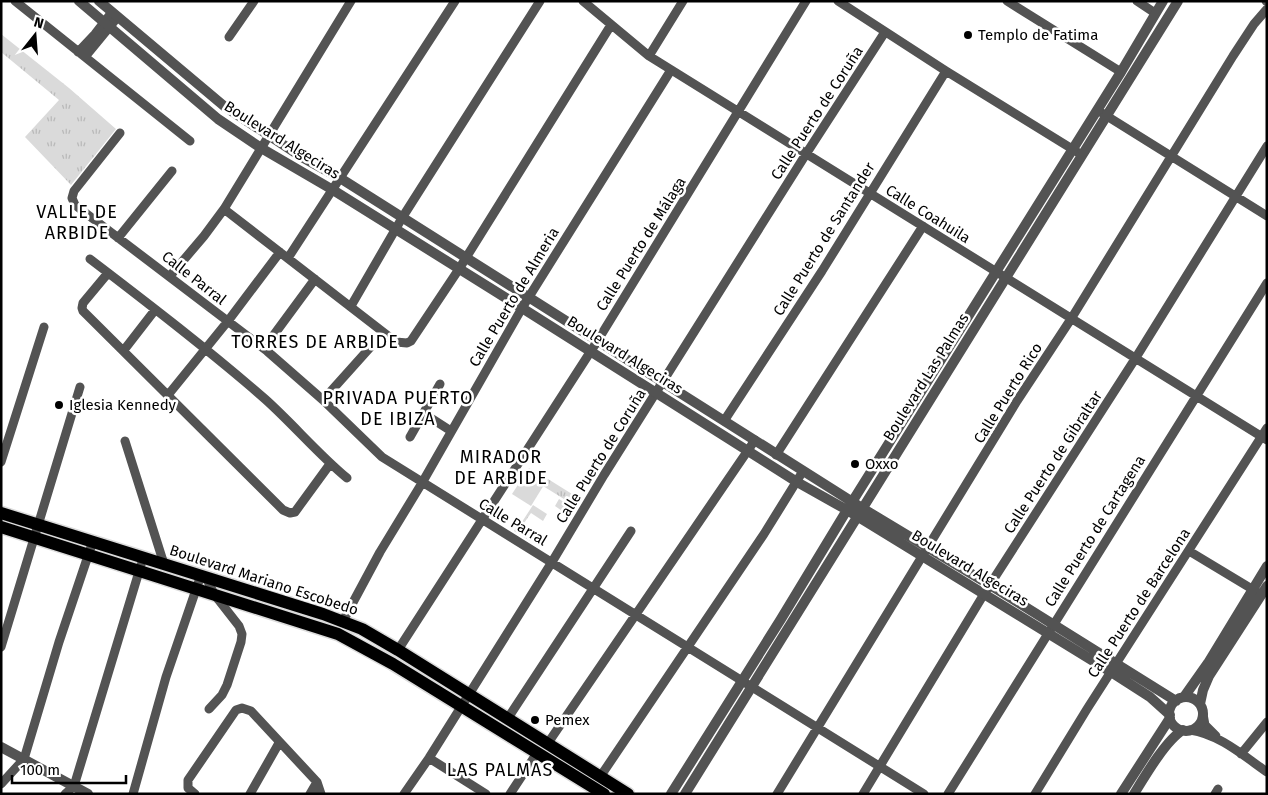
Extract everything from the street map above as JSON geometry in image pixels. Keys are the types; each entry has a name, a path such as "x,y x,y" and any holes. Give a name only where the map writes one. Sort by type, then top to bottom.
{"main road":[{"name":"Boulevard Mariano Escobedo","path":"1,513 343,621 380,638 548,743 597,788"},
{"name":"Boulevard Mariano Escobedo","path":"1,527 326,630 354,642 597,788 628,794"}],"street":[{"path":"15,1 190,141"},
{"name":"Boulevard Algeciras","path":"79,1 218,119 261,148 333,190 657,392 796,482 849,506"},
{"name":"Boulevard Algeciras","path":"99,1 224,106 268,136 340,178 755,440 803,471 922,557 984,594 1050,628 1114,667 1180,699"},
{"path":"229,37 254,1"},
{"path":"170,276 224,209 351,1"},
{"path":"288,258 455,1"},
{"path":"351,306 402,218 540,1"},
{"name":"Calle Coahuila","path":"583,1 649,56 1264,439"},
{"path":"649,56 683,1"},
{"name":"Calle Puerto de Málaga","path":"398,650 598,340 806,1"},
{"path":"838,1 1082,155"},
{"path":"1007,1 1121,72"},
{"path":"1137,1 1156,13"},
{"name":"Boulevard Las Palmas","path":"671,794 1121,72 1163,1"},
{"name":"Boulevard Las Palmas","path":"685,794 1178,1"},
{"name":"Calle Puerto Rico","path":"777,794 1018,401 1233,56 1254,24 1267,9"},
{"path":"82,54 115,15"},
{"path":"224,209 396,342 403,344 411,340 458,269 611,25"},
{"name":"Calle Puerto de Coruña","path":"404,794 429,758 552,562 604,475 885,32"},
{"name":"Calle Puerto de Almeria","path":"343,621 380,552 422,483 522,308 671,70"},
{"name":"Calle Puerto de Santander","path":"724,421 870,194 946,70"},
{"path":"1097,110 1267,216"},
{"name":"Calle Parral","path":"120,133 74,191 72,198 75,205 266,351 323,400 382,457 924,794"},
{"name":"Calle Puerto de Gibraltar","path":"863,794 984,594 1135,359 1267,146"},
{"path":"118,238 172,171"},
{"path":"776,455 923,226"},
{"path":"168,395 228,321 280,252"},
{"path":"90,259 266,400 330,464 347,478"},
{"path":"108,273 83,303 82,309 284,510 290,514 294,512 330,464"},
{"path":"273,336 315,279"},
{"name":"Calle Puerto de Cartagena","path":"948,794 1267,283"},
{"path":"124,350 155,310"},
{"path":"1,462 44,328"},
{"path":"323,400 375,342"},
{"path":"410,437 440,384"},
{"path":"1,647 80,387"},
{"path":"423,413 451,431"},
{"name":"Calle Puerto de Barcelona","path":"1035,794 1114,667 1264,439 1267,428"},
{"path":"548,743 755,440"},
{"path":"125,441 164,564"},
{"path":"597,788 803,471"},
{"name":"Boulevard Algeciras","path":"859,513 928,548 990,585 1050,628"},
{"path":"508,718 595,589 631,531"},
{"path":"1,784 24,759 59,642 93,541"},
{"path":"1189,551 1260,590"},
{"path":"65,794 74,786 143,557"},
{"path":"1134,794 1175,736 1194,728 1200,722 1203,690 1209,676 1260,590 1267,566"},
{"path":"133,794 166,677 196,589 203,576"},
{"path":"203,576 214,594 239,626 242,634 225,690 209,709"},
{"path":"1260,590 1204,669 1170,710 1170,717 1176,727 1205,734 1225,744 1267,772"},
{"name":"Boulevard Algeciras","path":"1114,667 1150,697 1170,717"},
{"path":"1180,699 1193,699 1202,709 1209,730 1225,744"},
{"path":"194,794 188,788 188,780 236,710 245,708 251,711 317,782 321,794"},
{"path":"1121,794 1170,717"},
{"path":"1241,754 1267,722"},
{"path":"250,794 279,743"},
{"path":"1,747 88,794"},
{"path":"510,794 537,752"},
{"path":"429,758 486,794"},
{"path":"310,794 317,782"}],"green space":[{"path":"1,34 69,88 116,129 71,185 25,137 59,100 1,52"},
{"path":"529,468 547,480 531,506 512,494"},
{"path":"548,479 580,499 569,517 566,515 572,504 543,486"},
{"path":"559,499 569,505 565,513 555,506"},
{"path":"533,505 547,514 543,521 531,513 522,526 520,525"},
{"path":"517,526 533,537 530,541 514,531"}],"place":[{"name":"Templo de Fatima","path":"968,35"},
{"name":"Iglesia Kennedy","path":"59,405"},
{"name":"Oxxo","path":"855,464"},
{"name":"Pemex","path":"535,720"}],"district":[{"name":"VALLE DE ARBIDE","path":"77,222"},
{"name":"TORRES DE ARBIDE","path":"315,342"},
{"name":"PRIVADA PUERTO DE IBIZA","path":"398,408"},
{"name":"MIRADOR DE ARBIDE","path":"501,467"},
{"name":"LAS PALMAS","path":"500,770"}]}
